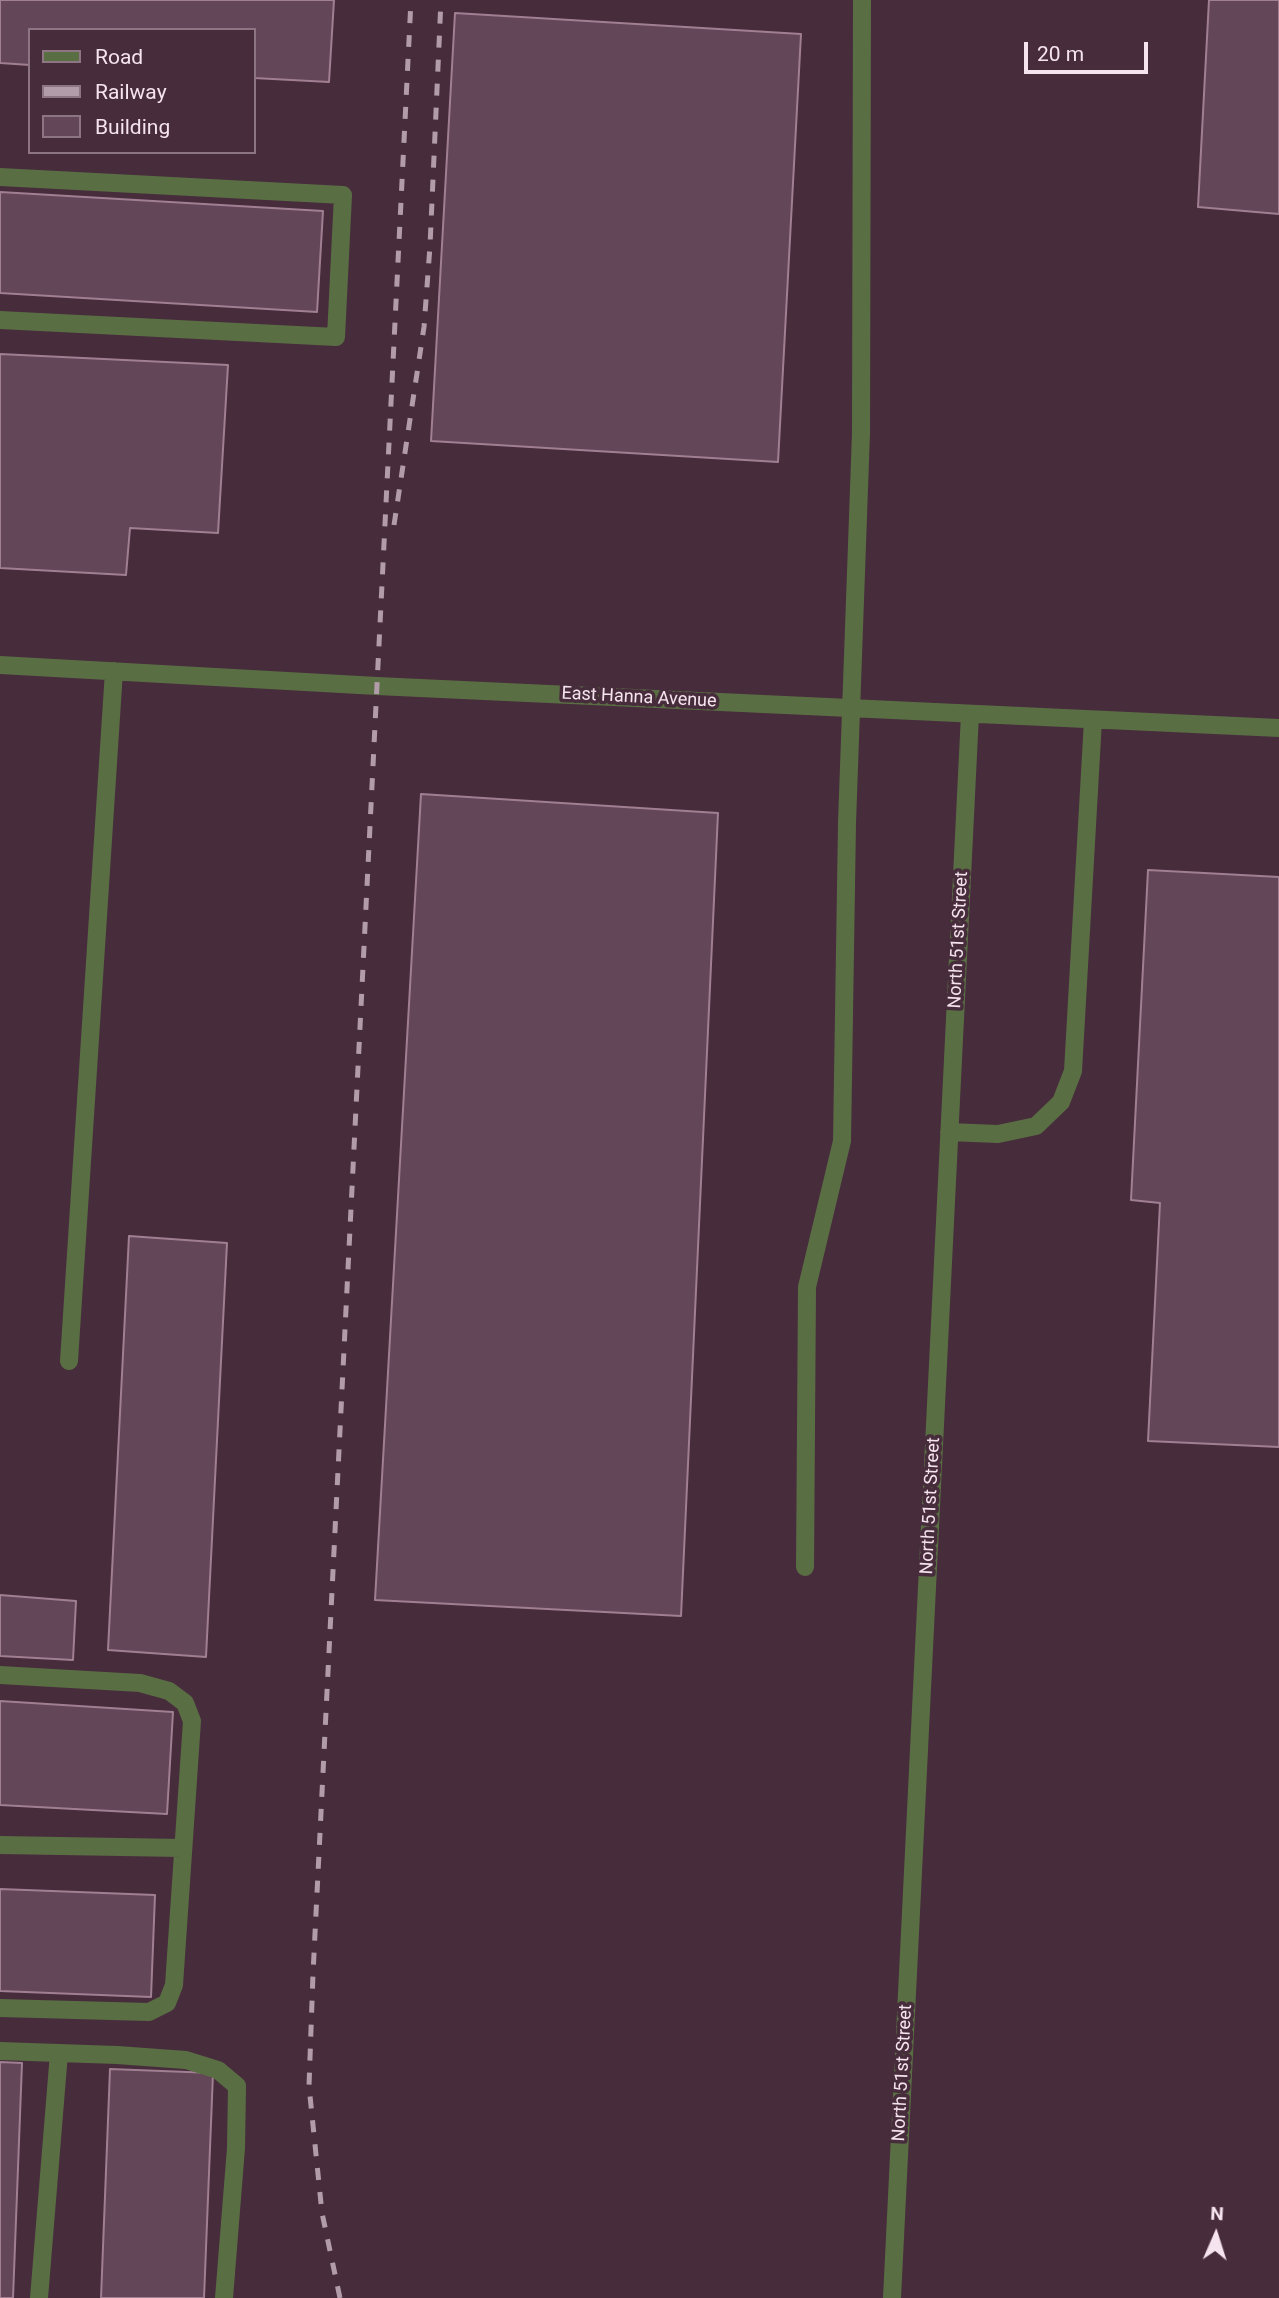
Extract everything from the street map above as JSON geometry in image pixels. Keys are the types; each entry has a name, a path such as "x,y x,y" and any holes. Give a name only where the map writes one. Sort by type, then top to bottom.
{"street":[{"path":"805,1567 807,1287 842,1141 847,851 861,433 862,0"},
{"path":"0,177 343,195 336,337 0,320"},
{"name":"East Hanna Avenue","path":"0,665 376,686 1279,728"},
{"path":"69,1361 114,671"},
{"name":"North 51st Street","path":"892,2298 970,715"},
{"path":"949,1132 998,1134 1035,1126 1060,1102 1073,1071 1093,720"},
{"path":"0,1675 141,1683 169,1691 185,1703 192,1721 174,1985 167,2003 149,2012 0,2007"},
{"path":"0,1845 183,1848"},
{"path":"0,2051 186,2060 218,2070 237,2086 236,2148 224,2298"},
{"path":"38,2298 59,2053"}],"building":[{"path":"0,0 334,0 329,82 256,78 256,28 28,28 28,65 0,63"},
{"path":"1209,0 1279,0 1279,214 1198,207"},
{"path":"455,13 801,34 778,462 431,441"},
{"path":"0,192 323,211 317,312 0,293"},
{"path":"0,354 228,365 218,533 130,528 126,575 0,568"},
{"path":"421,794 718,813 681,1616 375,1600"},
{"path":"1148,870 1279,877 1279,1447 1148,1441 1160,1203 1131,1200"},
{"path":"129,1236 227,1243 206,1657 108,1650"},
{"path":"0,1595 76,1601 73,1660 0,1656"},
{"path":"0,1701 173,1712 167,1814 0,1805"},
{"path":"0,1889 155,1895 151,1997 0,1991"},
{"path":"0,2062 22,2063 13,2298 0,2298"},
{"path":"110,2069 213,2073 204,2298 101,2298"}],"railway":[{"path":"340,2298 322,2213 309,2086 411,0"},
{"path":"394,525 424,327 441,0"}]}
